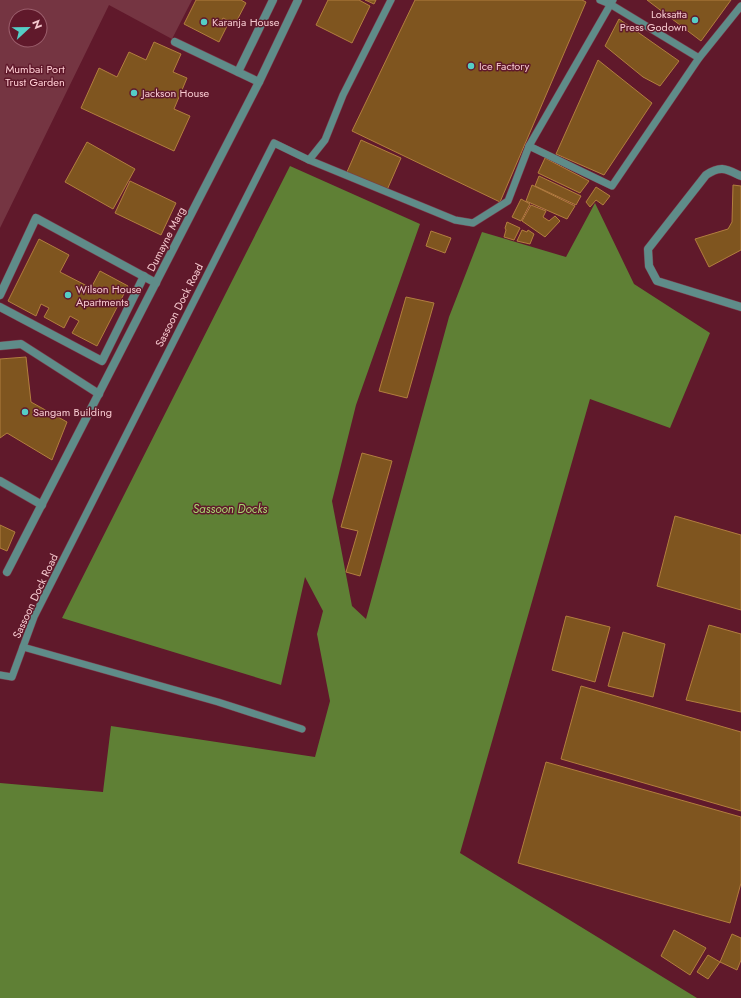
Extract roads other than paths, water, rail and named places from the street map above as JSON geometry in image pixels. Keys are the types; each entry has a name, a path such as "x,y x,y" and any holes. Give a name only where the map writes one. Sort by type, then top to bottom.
{"street":[{"path":"238,72 273,0"},
{"name":"Dumayne Marg","path":"7,572 259,82 298,0"},
{"path":"175,42 259,82"},
{"path":"741,176 725,168 714,170 706,175 648,249 649,266 657,281 741,307"},
{"path":"0,295 36,218 156,283"},
{"path":"0,307 102,361 144,276"},
{"path":"0,346 21,344 98,394"},
{"path":"0,481 42,505"}],"lane":[{"path":"391,0 343,95 325,140 309,160 455,220 473,223 508,200 529,146 612,2"},
{"path":"600,0 612,2 699,58"},
{"path":"529,146 612,186 699,58 741,6"},
{"name":"Sassoon Dock Road","path":"0,675 12,677 34,617 274,143 309,160"},
{"path":"23,647 218,702 302,729"}],"water":[{"name":"Sassoon Docks","path":"290,166 420,224 356,405 332,501 352,606 366,619 449,317 482,232 566,257 595,203 634,284 710,333 670,428 590,399 460,853 697,998 0,998 0,783 103,792 111,726 315,757 330,701 317,634 323,611 305,577 281,685 62,618"}],"place":[{"name":"Loksatta Press Godown","path":"695,20"},
{"name":"Karanja House","path":"204,22"},
{"name":"Ice Factory","path":"471,66"},
{"name":"Jackson House","path":"134,93"},
{"name":"Wilson House Apartments","path":"68,295"},
{"name":"Sangam Building","path":"25,412"}],"park label":[{"name":"Mumbai Port Trust Garden","path":"35,75"}]}
